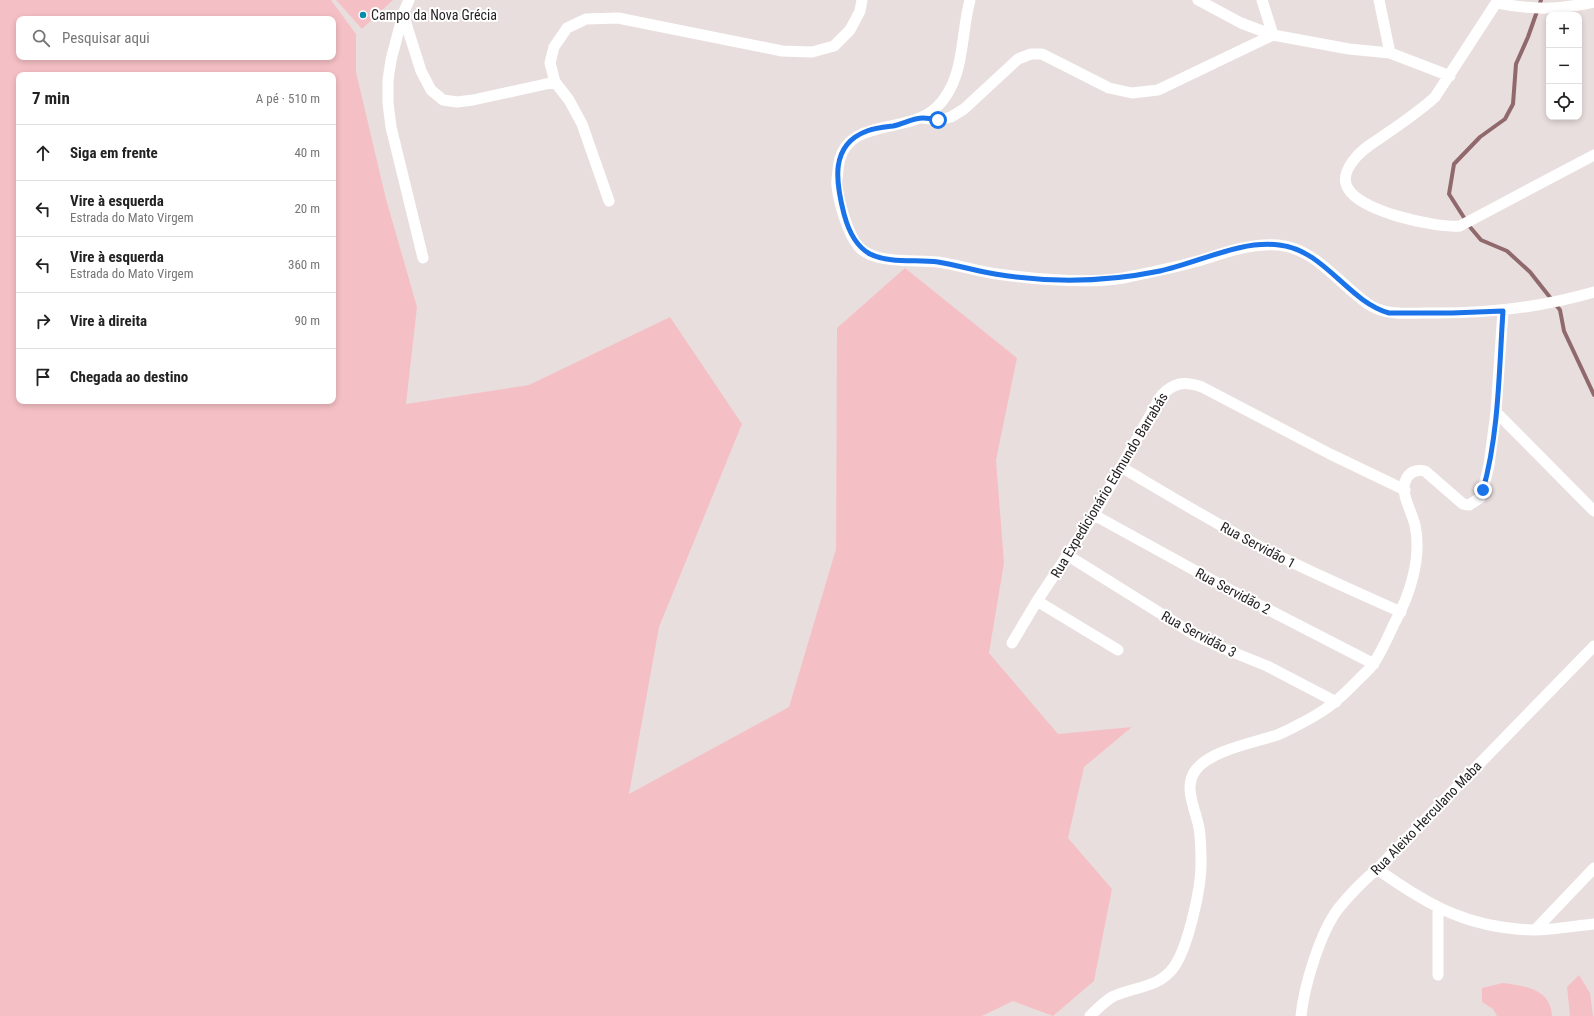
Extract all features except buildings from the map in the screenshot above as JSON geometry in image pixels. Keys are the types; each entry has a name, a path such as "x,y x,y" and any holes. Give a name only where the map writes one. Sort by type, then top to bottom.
{"street":[{"path":"409,0 403,14 391,60 388,80 388,103 391,127 423,258"},
{"path":"609,201 582,124 568,100 555,82 550,63 554,47 567,28 586,19 618,18 782,51 812,52 834,46 850,30 860,11 862,0"},
{"path":"923,118 938,106 950,88 961,63 970,0"},
{"path":"1198,0 1241,23 1273,35 1349,49 1390,53 1450,76"},
{"path":"1262,0 1273,35"},
{"path":"1379,0 1390,53"},
{"path":"1594,2 1552,9 1527,9 1497,2 1435,98 1422,109 1365,148 1353,160 1347,171 1346,184 1352,193 1375,208 1437,225 1460,226 1473,221 1594,155"},
{"path":"403,14 421,71 431,90 443,100 457,102 472,100 555,82"},
{"path":"1273,35 1158,90 1132,93 1109,88 1042,54 1031,54 1018,59 964,108 950,117 938,120 923,118 866,131 848,144 839,158 837,185 848,228 860,247 870,255 884,259 939,262 997,274 1058,280 1118,278 1162,271 1255,245 1280,245 1300,251 1320,263 1361,299 1380,310 1389,313 1503,311 1543,305 1594,292"},
{"path":"1090,1016 1099,1006 1113,996 1159,982 1167,975 1181,954 1194,912 1201,866 1199,828 1191,797 1190,785 1194,772 1201,763 1213,756 1262,739 1276,736 1322,713 1336,702 1374,664 1401,612 1413,578 1416,550 1415,526 1405,490 1405,482 1410,474 1418,470 1425,471 1463,504 1469,506 1480,498 1486,480 1496,412 1503,311"},
{"name":"Rua Expedicionário Edmundo Barrabás","path":"1012,643 1036,601 1094,515 1161,396 1169,388 1178,383 1189,383 1202,386 1330,454 1405,490"},
{"path":"1496,412 1594,511"},
{"name":"Rua Servidão 1","path":"1121,467 1198,513 1254,544 1401,612"},
{"name":"Rua Servidão 2","path":"1094,515 1234,592 1374,664"},
{"name":"Rua Servidão 3","path":"1067,555 1195,635 1220,648 1267,666 1336,702"},
{"path":"1036,601 1118,650"},
{"name":"Rua Aleixo Herculano Maba","path":"1301,1016 1310,975 1317,955 1337,910 1359,885 1377,869 1594,646"},
{"path":"1535,930 1594,868"},
{"path":"1377,869 1408,891 1438,907 1464,919 1495,927 1535,930 1594,924"},
{"path":"1438,907 1438,975"}],"shaded area":[{"path":"0,0 331,0 356,34 356,72 386,199 417,307 406,404 529,385 670,317 742,424 659,627 629,794 789,707 836,549 837,328 905,268 1017,358 996,460 1004,563 989,653 1058,734 1132,727 1084,767 1068,838 1112,889 1094,981 1053,1016 1013,1001 982,1016 0,1016"},
{"name":"Campo da Nova Grécia","path":"336,0 393,0 362,29"},
{"path":"1579,975 1590,993 1593,1016 1570,1016 1567,987"},
{"path":"1503,983 1536,990 1542,994 1551,1007 1552,1016 1497,1016 1493,1009 1482,1002 1482,988"}],"waterway":[{"path":"1541,0 1528,37 1516,64 1513,104 1505,119 1480,137 1454,164 1449,194 1470,227 1481,240 1507,251 1530,272 1560,310 1564,331 1594,395"}],"place":[{"name":"Campo da Nova Grécia","path":"363,15"}],"route":[{"path":"938,120 923,118 903,124 866,131 848,144 839,158 837,185 848,228 860,247 870,255 884,259 939,262 997,274 1058,280 1118,278 1162,271 1255,245 1280,245 1300,251 1320,263 1361,299 1370,305 1389,313 1503,311 1496,412 1489,465 1483,490"}]}
